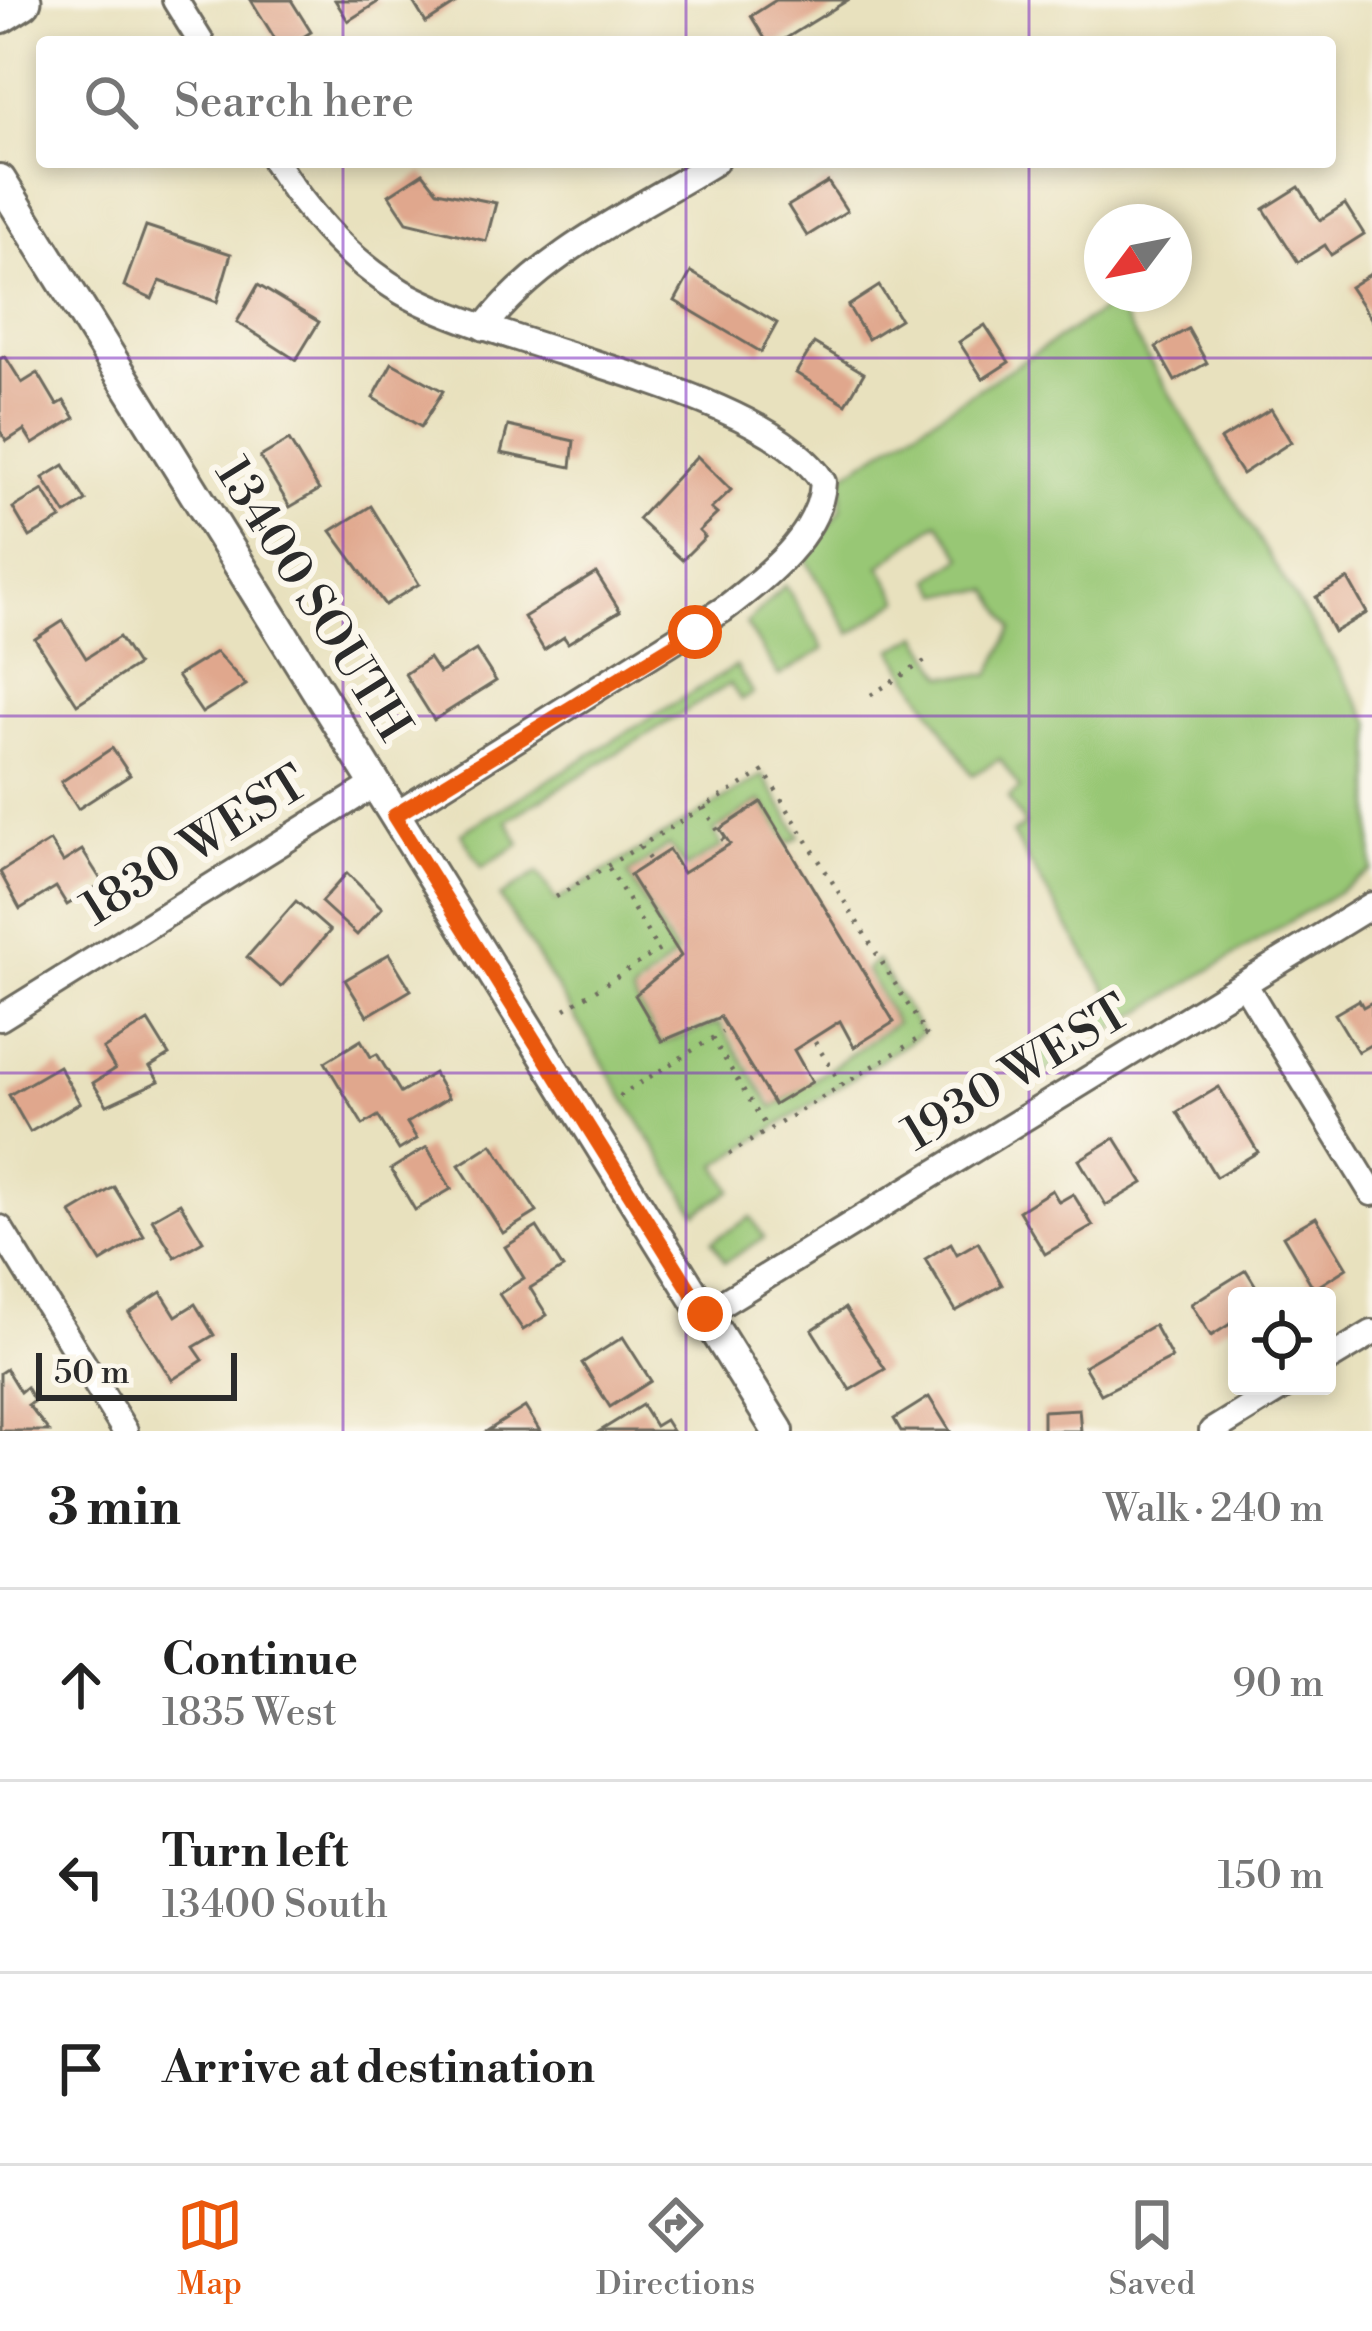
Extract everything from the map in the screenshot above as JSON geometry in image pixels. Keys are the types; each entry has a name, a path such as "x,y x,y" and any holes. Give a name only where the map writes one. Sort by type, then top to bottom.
{"main road":[{"path":"0,13 21,0"}],"street":[{"path":"175,0 197,36"},
{"path":"279,168 298,198 346,252 403,292 484,328 718,406 812,465 823,482 822,501 811,522 766,577 695,632 394,816"},
{"path":"484,328 507,297 544,266 705,168"},
{"name":"13400 SOUTH","path":"0,180 778,1431"},
{"name":"1830 WEST","path":"0,1018 374,785"},
{"name":"1930 WEST","path":"705,1314 1372,905"},
{"path":"1245,985 1372,1192"},
{"path":"0,1228 125,1431"},
{"path":"1336,1355 1372,1333"},
{"path":"1212,1431 1270,1395"}],"path":[{"path":"871,695 930,658"},
{"path":"556,897 764,771 926,1034 726,1156"},
{"path":"704,807 725,843"},
{"path":"640,847 649,859"},
{"path":"608,866 658,950"},
{"path":"565,1009 666,946"},
{"path":"619,1096 722,1032"},
{"path":"712,1038 768,1130"},
{"path":"815,1042 842,1086"}],"green space":[{"path":"1100,312 1120,312 1372,724 1372,871 1102,1036 1088,1013 1111,997 1012,834 1025,825 1008,798 1020,789 1000,759 972,775 893,650 919,635 944,676 990,675 1013,628 990,590 941,594 931,579 963,557 938,522 880,566 900,600 851,634 806,560 841,509 843,475"},
{"path":"785,585 824,649 779,676 746,624"},
{"path":"736,666 753,694 741,700 730,684 507,820 520,844 482,867 461,833"},
{"path":"763,775 800,836 790,843 761,800 714,831 722,846 685,868 669,845 628,874 676,955 632,994 661,1044 719,1023 773,1108 896,1023 866,969 877,961 922,1033 717,1165 732,1190 696,1213 500,897 538,872 556,901"},
{"path":"1062,1032 1075,1054 1030,1082 1016,1060"},
{"path":"751,1217 764,1238 725,1262 712,1241"}],"building":[{"path":"251,0 291,0 311,32 273,36"},
{"path":"335,0 381,0 348,21"},
{"path":"412,0 455,0 457,3 426,23"},
{"path":"776,0 848,0 790,36 763,36 751,16"},
{"path":"423,173 437,191 496,203 486,241 407,222 389,195"},
{"path":"828,182 847,211 807,236 788,206"},
{"path":"1299,187 1320,220 1345,204 1364,234 1331,255 1325,245 1298,262 1264,209"},
{"path":"146,226 231,254 217,302 160,281 152,299 124,286"},
{"path":"691,272 777,323 761,352 675,301"},
{"path":"1372,273 1372,320 1350,287"},
{"path":"258,285 319,322 296,360 237,322"},
{"path":"879,286 900,319 868,339 848,306"},
{"path":"985,325 1009,362 983,379 959,342"},
{"path":"1188,329 1207,363 1175,381 1156,347"},
{"path":"814,343 864,373 846,404 796,373"},
{"path":"5,356 22,383 38,373 57,405 64,401 75,418 33,444 24,430 7,441 0,431 0,359"},
{"path":"392,363 443,391 421,427 373,398"},
{"path":"1271,409 1291,442 1242,474 1220,440"},
{"path":"508,426 574,441 571,467 501,453"},
{"path":"289,440 319,490 290,507 260,457"},
{"path":"697,456 731,490 711,509 717,514 699,531 705,537 682,560 638,519"},
{"path":"64,465 86,501 66,514 43,478"},
{"path":"43,490 61,519 30,537 13,508"},
{"path":"371,506 419,584 385,605 331,531"},
{"path":"596,573 620,611 568,643 564,637 544,650 524,617"},
{"path":"1348,579 1367,613 1334,632 1316,597"},
{"path":"63,621 86,658 119,637 137,665 77,704 35,639"},
{"path":"476,650 496,681 434,720 405,674 429,658 439,673"},
{"path":"216,652 246,685 202,713 177,676"},
{"path":"112,748 130,775 78,809 61,782"},
{"path":"761,802 894,1022 854,1047 840,1021 794,1050 812,1082 774,1105 720,1017 662,1041 635,995 681,956 630,875 669,850 683,873 730,844 720,829"},
{"path":"50,841 63,862 82,850 103,883 67,905 56,887 20,909 0,872"},
{"path":"347,873 382,908 357,935 321,902"},
{"path":"296,901 330,931 281,987 247,957"},
{"path":"389,954 411,990 367,1016 345,980"},
{"path":"1359,1000 1363,1007 1372,1002 1372,1044 1358,1052 1335,1014"},
{"path":"148,1021 169,1055 150,1067 159,1081 107,1105 93,1083 115,1069 103,1049"},
{"path":"361,1040 371,1057 377,1054 401,1093 434,1073 448,1098 407,1123 417,1139 399,1150 378,1116 363,1125 325,1062"},
{"path":"59,1066 80,1103 30,1132 9,1095"},
{"path":"1219,1087 1258,1152 1216,1177 1177,1112"},
{"path":"1115,1138 1143,1183 1106,1205 1079,1160"},
{"path":"492,1144 537,1212 503,1233 459,1165"},
{"path":"427,1147 451,1189 415,1210 391,1169"},
{"path":"114,1187 144,1236 101,1262 71,1213"},
{"path":"1052,1190 1059,1202 1073,1194 1093,1226 1045,1254 1019,1211"},
{"path":"180,1203 203,1241 175,1257 152,1219"},
{"path":"1316,1217 1347,1268 1313,1287 1283,1236"},
{"path":"537,1227 563,1268 530,1288 547,1315 523,1330 499,1294 524,1278 505,1247"},
{"path":"978,1242 1002,1285 956,1311 925,1259 951,1243 957,1254"},
{"path":"1246,1270 1256,1287 1228,1287 1228,1325 1211,1336 1191,1304"},
{"path":"161,1292 176,1316 195,1304 214,1335 194,1347 203,1360 172,1380 129,1313"},
{"path":"845,1308 885,1369 850,1390 812,1330"},
{"path":"1154,1325 1172,1358 1101,1394 1084,1366"},
{"path":"623,1337 651,1381 610,1407 582,1363"},
{"path":"6,1369 20,1392 26,1387 34,1401 28,1405 49,1431 0,1431 0,1373"},
{"path":"929,1397 950,1431 901,1431 894,1419"},
{"path":"642,1405 655,1426 665,1420 672,1431 600,1431"},
{"path":"525,1407 540,1431 487,1431"},
{"path":"1079,1409 1081,1431 1043,1431 1043,1411"}],"route":[{"path":"695,632 394,816 705,1314"}]}
